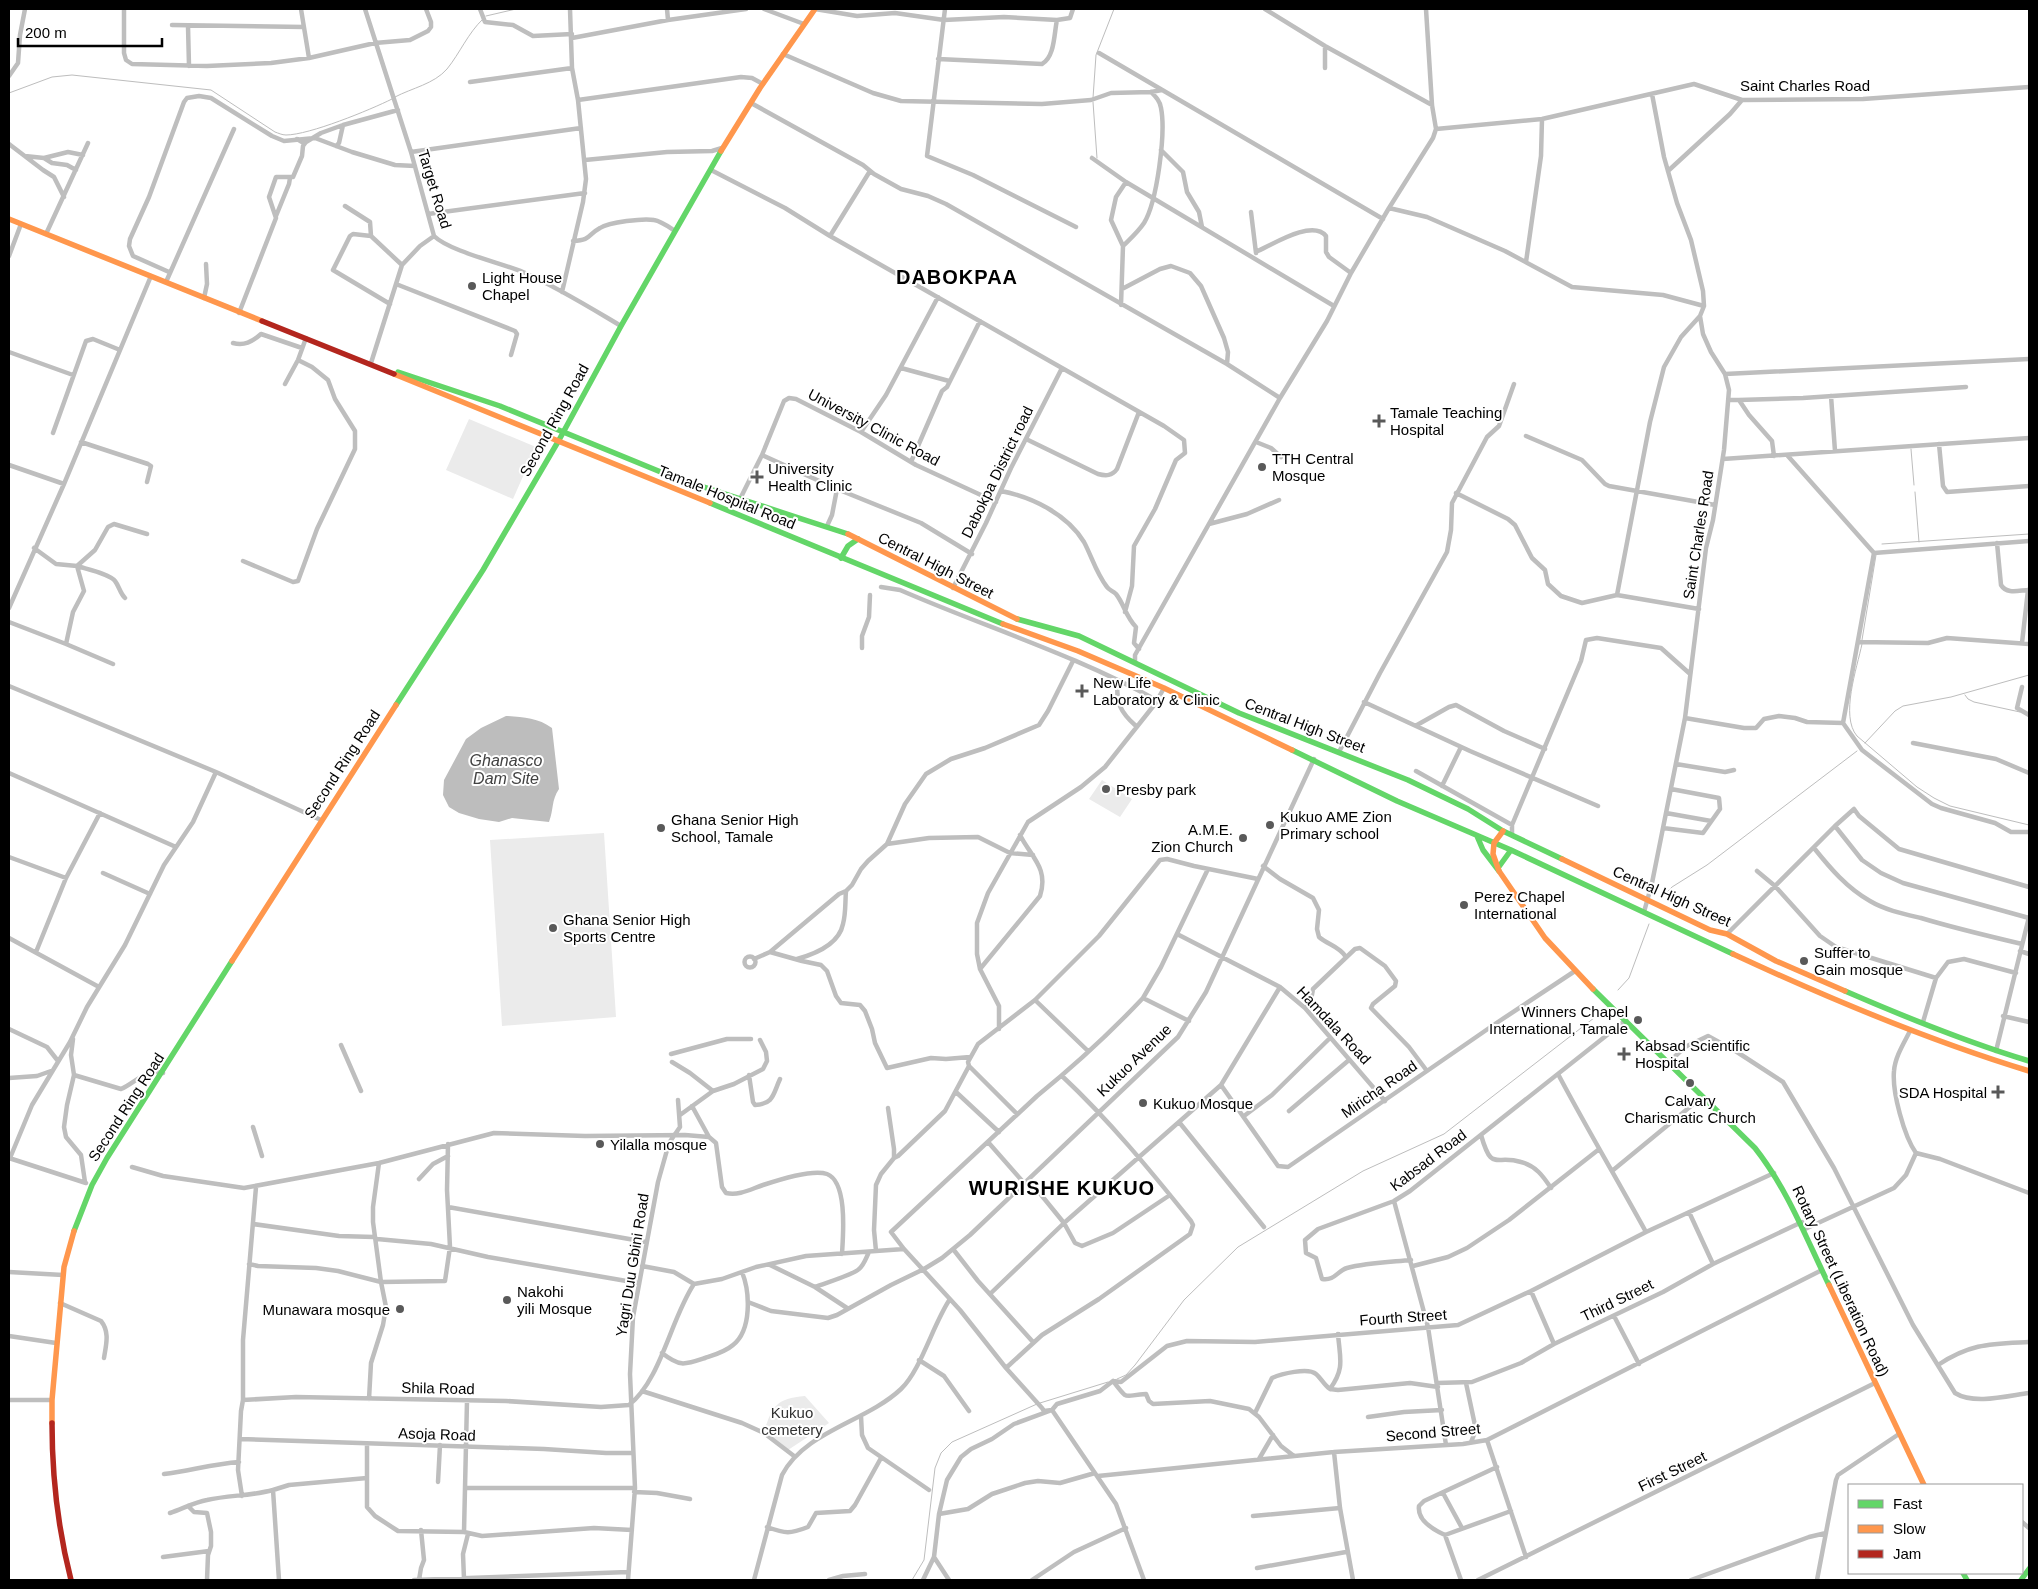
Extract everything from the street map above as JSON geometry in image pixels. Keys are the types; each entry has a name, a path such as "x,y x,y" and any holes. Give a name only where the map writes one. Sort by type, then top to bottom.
{"main road":[{"name":"Second Ring Road","path":"71,1580 65,1556 52,1462 52,1400 63,1275 75,1227 92,1185 107,1158 321,820 454,617 559,440 722,148 763,84 815,9"},
{"path":"9,219 239,313 386,370"},
{"name":"Central High Street","path":"386,370 409,374 465,394 673,477 740,500 827,526 858,539 995,610 1017,619 1074,634 1239,713 1408,780 1468,809 1503,831 1710,930 1727,934 1776,961 1948,1034 2029,1061"},
{"name":"Tamale Hospital Road","path":"386,370 886,575"},
{"path":"841,558 848,546 858,539"},
{"name":"Central High Street","path":"886,575 996,621 1096,658 1164,688 1397,801 1511,850 1775,974 1910,1031 1970,1053 2029,1071"},
{"path":"1063,645 1074,634"},
{"path":"1484,820 1475,835 1483,850 1498,870 1511,850"},
{"path":"1494,843 1503,831"},
{"name":"Rotary Street (Liberation Road)","path":"1494,843 1493,854 1498,870 1545,938 1575,971 1755,1148 1774,1173 1802,1222 1822,1270 1924,1484"},
{"path":"2021,1580 2029,1569"}],"street":[{"path":"9,76 18,63 20,35 25,9"},
{"path":"124,9 124,53 126,60 140,66 271,64 309,58 375,43 410,40 428,31 431,22 426,9"},
{"path":"301,9 309,58"},
{"name":"Target Road","path":"365,9 411,152 434,236 443,243 523,272 621,326"},
{"path":"480,9 485,22 513,26 533,36 572,36 746,9"},
{"path":"562,292 585,192 585,160 572,68 570,9"},
{"path":"667,9 668,20"},
{"path":"764,9 804,24"},
{"path":"815,9 857,16 895,13 944,20 1004,17 1056,20 1070,18 1073,9"},
{"path":"945,9 927,156 973,174 1076,227"},
{"path":"1266,9 1325,46 1432,105"},
{"path":"1135,662 1139,649 1280,398 1436,129 1432,105 1426,9"},
{"path":"938,59 1042,64 1046,62 1051,52 1056,20"},
{"path":"172,25 304,26"},
{"path":"188,26 189,66"},
{"path":"1325,46 1325,68"},
{"path":"1099,53 1383,219"},
{"path":"784,54 833,77 882,96 901,101 1042,104 1093,99 1111,93 1162,90"},
{"path":"470,82 572,68"},
{"path":"578,100 741,78 752,78 763,84"},
{"name":"Saint Charles Road","path":"1436,129 1542,118 1694,84 1742,100 1863,99 2029,87"},
{"path":"1123,246 1143,224 1152,198 1161,150 1163,128 1161,109 1159,102 1151,92"},
{"path":"1617,595 1650,422 1664,367 1681,338 1700,316 1704,306 1691,240 1677,204 1659,138 1652,94"},
{"path":"169,272 133,256 129,246 130,239 149,197 187,98 199,96 211,98 272,136 284,140 314,138 395,165 414,166"},
{"path":"1668,171 1730,114 1742,100"},
{"path":"751,104 855,161 900,189 946,204 1227,364 1280,398"},
{"path":"276,216 269,197 273,184 276,177 293,177 306,142 343,125 397,108"},
{"path":"1526,262 1541,156 1542,118"},
{"path":"336,146 339,143 343,125"},
{"path":"411,152 580,128"},
{"path":"166,282 234,129"},
{"path":"296,138 306,142"},
{"path":"46,234 88,142"},
{"path":"9,144 54,177 64,196"},
{"path":"585,160 722,148"},
{"path":"1161,150 1183,172 1187,192 1199,212 1202,227"},
{"path":"24,156 44,158 68,152 83,155"},
{"path":"44,158 52,163 67,165 76,170"},
{"path":"1092,158 1152,198 1334,306"},
{"path":"711,170 785,208 830,236 1182,438 1186,449 1185,453 1176,460 1155,509 1134,546 1132,586 1125,612"},
{"path":"830,236 870,171"},
{"path":"239,313 290,184 290,178"},
{"path":"1121,305 1123,246 1111,220 1116,197 1126,182"},
{"path":"428,214 585,192"},
{"path":"345,206 370,222 371,236"},
{"path":"1389,208 1427,218 1506,251 1572,287 1663,295 1704,306"},
{"path":"1251,212 1256,260"},
{"path":"573,241 588,238 599,228 610,224 646,219 655,220 675,231"},
{"path":"9,256 22,224"},
{"path":"1256,252 1299,232 1317,230 1326,236 1326,252 1329,257 1351,273"},
{"path":"390,304 333,270 350,236 353,234 371,236 402,265"},
{"path":"371,363 402,265 420,246 434,236"},
{"path":"204,298 207,284 206,264"},
{"path":"1122,289 1160,269 1171,266 1190,274 1201,286 1224,338 1228,352 1227,364"},
{"path":"9,608 64,484 150,276"},
{"path":"396,284 515,331 517,334 511,355"},
{"path":"861,432 901,368 938,297"},
{"name":"Saint Charles Road","path":"1644,912 1685,718 1689,672 1706,548 1723,459 1729,390 1725,374 1707,344 1700,316"},
{"path":"911,462 926,423 980,321"},
{"path":"233,342 244,344 255,340 261,334 302,348"},
{"path":"285,384 298,360 306,338"},
{"path":"53,433 86,341 89,339 120,350"},
{"path":"9,352 73,375"},
{"path":"1725,374 2029,359"},
{"path":"244,561 293,582 298,581 317,529 355,449 355,430 335,399 328,380 312,367 298,360"},
{"path":"901,368 949,381"},
{"name":"Dabokpa District road","path":"954,588 1062,368"},
{"path":"1339,752 1364,702 1447,552 1451,536 1452,503 1456,492 1490,432 1499,426 1514,384"},
{"path":"1728,400 1831,396 1966,387"},
{"path":"1831,396 1836,450"},
{"name":"University Clinic Road","path":"740,500 762,455 784,401 789,398 796,399 861,432 911,462 996,502"},
{"path":"1739,400 1772,442 1774,456"},
{"path":"1026,439 1098,474 1114,474 1139,412"},
{"path":"1526,436 1582,460 1605,484 1636,492 1715,505"},
{"path":"1723,459 2029,438"},
{"path":"81,442 152,466 147,482"},
{"path":"1256,442 1271,448 1281,457"},
{"path":"1939,444 1943,486 1947,492 2029,486"},
{"path":"762,455 837,489 921,523 972,554"},
{"path":"1787,455 1874,553"},
{"path":"9,465 64,484"},
{"path":"827,526 832,515 837,489"},
{"path":"1001,491 1028,498 1068,523 1083,541 1102,579 1116,595 1129,621 1136,627 1134,643 1139,649"},
{"path":"1456,492 1516,525 1532,558 1545,570 1548,584 1561,596 1582,603 1617,595 1698,609"},
{"path":"1209,524 1247,514 1279,500"},
{"path":"77,566 95,550 108,527 114,524 147,534"},
{"path":"1874,553 2029,541"},
{"path":"1998,543 2001,585 2004,590 2008,592 2029,590 2022,643"},
{"path":"34,548 56,564 77,566 110,577 116,581 118,591 125,598"},
{"path":"1874,553 1843,723 1862,750 1932,804 1996,823 2011,832 2029,832"},
{"path":"66,644 73,612 84,591 77,566"},
{"path":"881,587 900,590 1091,668 1158,701"},
{"path":"862,648 862,636 868,622 870,595"},
{"path":"9,622 113,664"},
{"path":"1512,835 1512,825 1581,661 1584,643 1589,638 1661,648 1689,672"},
{"path":"1858,642 1928,643 1947,638 2029,644"},
{"path":"1091,668 1096,658"},
{"path":"754,958 770,952 852,885 864,865 888,844 905,804 926,774 951,759 985,748 1039,725 1073,661"},
{"path":"1118,682 1117,699 1119,708 1126,718 1136,726"},
{"path":"9,686 216,772 321,820"},
{"path":"2022,687 2017,708 2029,715"},
{"path":"999,1029 999,1006 980,969 977,954 977,923 985,900 1028,822 1081,787 1106,767 1136,726 1158,701 1164,688"},
{"path":"1364,702 1532,779 1598,806"},
{"path":"1416,725 1456,705 1504,731 1545,749"},
{"path":"1685,718 1748,728 1756,728 1767,718 1778,716 1807,722 1843,723"},
{"path":"1913,743 1996,759 2029,773"},
{"path":"1442,786 1461,747"},
{"name":"Kukuo Avenue","path":"748,1302 771,1312 817,1317 833,1316 924,1269 970,1235 1178,1037 1206,992 1263,866 1314,760"},
{"path":"1676,764 1725,772 1734,770"},
{"path":"1416,771 1469,803 1512,825"},
{"path":"9,772 176,847"},
{"path":"92,1185 10,1158 32,1105 124,945 164,865 193,822 216,772"},
{"path":"1663,828 1703,833 1719,811 1719,798 1671,789"},
{"path":"1727,934 1834,826 1854,809 1859,816 1899,849 2029,888"},
{"path":"36,952 66,878 100,813"},
{"path":"1666,813 1710,821"},
{"path":"1834,826 1862,860 1881,874 1903,883 2029,918 2016,973 2003,1016 1996,1051"},
{"path":"980,969 1040,896 1043,884 1040,868 1020,835"},
{"path":"888,844 929,838 978,837 1010,853 1033,855"},
{"path":"1814,848 1831,870 1850,888 1871,902 1954,928 2022,944"},
{"path":"9,857 66,878"},
{"path":"876,1251 874,1230 876,1185 881,1174 894,1158 944,1111 956,1092 969,1066 970,1057 978,1044 1035,1000 1099,936 1160,860 1167,859 1258,878"},
{"path":"1263,866 1280,879 1313,898 1319,910 1317,928 1319,937 1339,948 1346,957"},
{"path":"1144,1580 1116,1504 1052,1410 1044,1411 1028,1393 950,1299 904,1249 892,1230 1017,1114 1062,1076 1143,998 1150,988 1208,869"},
{"path":"1757,871 1775,886 1820,936 1836,947 1936,978"},
{"path":"103,872 150,894"},
{"path":"796,960 819,952 837,935 844,923 846,891"},
{"name":"Hamdala Road","path":"1177,934 1280,987 1305,1008 1385,1101"},
{"path":"9,938 99,987"},
{"path":"1305,1008 1311,1000 1313,990 1346,957 1355,949 1360,948 1385,966 1395,978 1395,986 1373,1004 1371,1008 1409,1047 1427,1071"},
{"path":"2020,951 2029,954"},
{"path":"770,952 822,965 827,971 836,996 841,1003 860,1005 865,1011 875,1043 887,1068 931,1058 970,1057"},
{"path":"1923,1022 1936,978 1946,964 1953,960 1960,959 2016,973"},
{"name":"Miricha Road","path":"1221,1085 1278,1166 1284,1168 1575,971"},
{"path":"990,1294 1064,1222 1221,1085 1280,987"},
{"path":"1143,998 1189,1021"},
{"path":"1035,1000 1088,1051"},
{"path":"2003,1016 2029,1022"},
{"name":"Kabsad Road","path":"1446,1445 1428,1327 1394,1201 1410,1191 1481,1136 1626,1020"},
{"path":"9,1029 47,1047 58,1060"},
{"path":"1910,1031 1897,1058 1894,1080 1911,1146 1916,1153 1940,1159 2029,1193"},
{"path":"74,1034 71,1055 74,1075 67,1105 65,1133 81,1155 85,1182"},
{"path":"1668,1063 1685,1047 1708,1036 1783,1082 1830,1161 1913,1325 1955,1393 1964,1399 1974,1400 2029,1393"},
{"path":"1244,1116 1272,1095 1330,1038"},
{"path":"671,1054 727,1039 750,1039"},
{"path":"678,1100 680,1115 713,1091 734,1084 763,1069 767,1061 766,1052 760,1040"},
{"path":"341,1045 361,1091"},
{"path":"1289,1111 1349,1060"},
{"path":"672,1062 713,1091"},
{"path":"969,1066 1017,1114"},
{"path":"9,1078 37,1076 53,1070"},
{"path":"74,1075 121,1088 128,1086 134,1079 153,1071 163,1072"},
{"path":"1558,1074 1598,1150 1646,1232"},
{"path":"750,1075 755,1105 770,1102 780,1079"},
{"path":"1006,1368 1033,1342 1099,1299 1190,1234 1193,1225 1099,1111 1062,1076"},
{"path":"956,1092 999,1132"},
{"path":"1612,1171 1702,1097"},
{"path":"692,1106 709,1137 716,1143 722,1187 726,1193 738,1194 782,1179 815,1173 829,1175 834,1179 839,1188 843,1215 842,1254"},
{"path":"888,1108 888,1118 894,1142 894,1158"},
{"name":"Yagri Duu Gbini Road","path":"628,1580 634,1490 631,1403 632,1332 638,1284 658,1182 669,1143 680,1127 680,1115"},
{"path":"1179,1122 1264,1227"},
{"path":"253,1127 262,1156"},
{"path":"132,1167 163,1176 213,1185 234,1188 256,1187 379,1163 494,1133 709,1137"},
{"path":"1481,1136 1486,1153 1494,1160 1525,1163 1540,1173 1551,1188"},
{"path":"988,1142 1027,1181 1064,1222 1075,1242 1082,1246 1113,1232 1170,1195"},
{"path":"249,1264 338,1271 380,1282 412,1280 428,1283 445,1281 450,1247 448,1144"},
{"path":"1413,1266 1448,1257 1467,1248 1509,1220 1598,1150"},
{"path":"1805,1229 1894,1188 1900,1183 1916,1153"},
{"path":"419,1179 433,1164 448,1156"},
{"path":"369,1399 371,1363 385,1319 386,1307 380,1282 374,1237 373,1207 379,1163"},
{"name":"Fourth Street","path":"934,1558 939,1514 947,1480 956,1464 966,1452 992,1439 1014,1424 1052,1410 1057,1404 1100,1391 1113,1381 1121,1382 1167,1346 1187,1341 1255,1342 1458,1325 1531,1291 1646,1232 1774,1173"},
{"path":"242,1496 239,1462 240,1411 243,1400 243,1340 256,1187"},
{"path":"1394,1201 1318,1229 1305,1240 1306,1253 1316,1258 1322,1279 1327,1280 1337,1276 1346,1268 1411,1260"},
{"path":"448,1207 646,1242"},
{"path":"1688,1212 1713,1264"},
{"name":"Third Street","path":"1330,1389 1338,1390 1410,1383 1437,1385 1466,1383 1490,1376 1521,1363 1554,1344 1614,1316 1713,1264 1802,1222"},
{"path":"252,1224 339,1236 374,1237 377,1239 450,1247 638,1284"},
{"path":"642,1266 674,1272 694,1284 722,1279 769,1264 806,1256 904,1249"},
{"path":"953,1249 1033,1342"},
{"path":"815,1287 854,1274 862,1265 869,1252"},
{"path":"769,1264 815,1287 847,1308"},
{"name":"Second Street","path":"939,1514 968,1509 992,1494 1038,1481 1060,1483 1097,1474 1487,1440 1822,1270"},
{"path":"9,1272 63,1275"},
{"path":"662,1353 673,1361 686,1364 732,1347 742,1333 746,1319 748,1302 746,1282 742,1272"},
{"path":"631,1403 642,1391 694,1284"},
{"path":"1531,1291 1554,1344"},
{"path":"754,1580 782,1475 794,1456 899,1390 909,1379 937,1321 950,1299"},
{"path":"60,1303 101,1321 106,1327 107,1338 104,1358"},
{"path":"1614,1316 1639,1364"},
{"path":"1255,1413 1274,1376 1310,1370 1317,1374 1330,1389 1339,1376 1341,1364 1338,1334"},
{"path":"9,1336 56,1343"},
{"path":"1938,1365 1959,1352 1972,1347 2029,1342"},
{"path":"919,1360 944,1376 969,1411"},
{"path":"1113,1381 1123,1394 1132,1397 1146,1394 1149,1401 1153,1404 1210,1401 1249,1409 1255,1413 1281,1446 1294,1456"},
{"path":"1466,1383 1476,1430 1471,1442"},
{"name":"First Street","path":"1478,1580 1875,1383"},
{"path":"642,1391 742,1423 764,1433 794,1456"},
{"name":"Shila Road","path":"243,1400 296,1396 513,1401 601,1407 624,1406 631,1403"},
{"path":"9,1400 52,1400"},
{"path":"464,1579 467,1401"},
{"path":"1368,1417 1404,1412 1442,1410"},
{"path":"860,1416 864,1442 868,1448 929,1490"},
{"path":"1259,1459 1273,1434"},
{"path":"1817,1580 1838,1475 1899,1434"},
{"name":"Asoja Road","path":"240,1439 633,1453"},
{"path":"1487,1440 1526,1557"},
{"path":"367,1444 367,1504 369,1511 398,1531 421,1530 482,1536 594,1528 632,1530"},
{"path":"438,1482 440,1445"},
{"path":"1334,1452 1346,1552 1352,1580"},
{"path":"768,1527 785,1534 791,1534 808,1527 816,1513 850,1511 881,1458"},
{"path":"164,1474 188,1471 214,1464 239,1462"},
{"path":"1461,1580 1445,1535 1428,1525 1418,1510 1419,1506 1424,1501 1497,1467"},
{"path":"170,1513 204,1500 255,1495 289,1485 367,1478"},
{"path":"466,1488 634,1490 690,1499"},
{"path":"273,1490 279,1580"},
{"path":"1443,1493 1462,1528"},
{"path":"188,1506 194,1512 207,1513 211,1532 207,1580"},
{"path":"1253,1516 1340,1508"},
{"path":"1445,1535 1511,1511"},
{"path":"1032,1580 1074,1552 1126,1528"},
{"path":"420,1580 424,1560 421,1530"},
{"path":"1691,1580 1809,1537 1826,1533"},
{"path":"163,1557 209,1551"},
{"path":"1257,1568 1346,1552"},
{"path":"923,1580 934,1558"},
{"path":"934,1558 948,1580"},
{"path":"414,1580 628,1572"},
{"path":"829,1580 843,1576 865,1574"}],"green space":[{"path":"469,419 536,447 513,499 446,470"},
{"name":"Presby park","path":"1102,780 1132,799 1120,817 1089,799"},
{"name":"Ghana Senior High Sports Centre","path":"604,833 616,1017 502,1026 490,840"},
{"name":"Kukuo cemetery","path":"805,1396 829,1423 788,1450 764,1431 773,1409 777,1405 788,1399"}],"water":[{"name":"Ghanasco Dam Site","path":"506,716 536,720 552,728 559,789 555,797 549,822 512,818 499,822 479,819 459,813 449,807 443,795 444,780 466,739 481,728"}],"waterway":[{"path":"486,16 516,9"},
{"path":"1093,98 1096,55 1114,9"},
{"path":"395,97 442,74 483,19"},
{"path":"9,93 52,77 72,75 211,90 275,132 286,135 324,127 392,99"},
{"path":"1093,102 1097,158"},
{"path":"1911,449 1914,485"},
{"path":"1915,492 1919,542"},
{"path":"1882,544 2029,534"},
{"path":"1862,640 1876,555"},
{"path":"1862,644 1851,691 1850,704 1852,727 1857,736 1917,787 1934,798 1950,806 2029,825"},
{"path":"1865,743 1895,711 1903,706 1951,697 2029,675"},
{"path":"1965,695 1974,702 2020,712"},
{"path":"1664,895 1672,887 1707,865 1857,751"},
{"path":"1618,990 1629,978 1649,924"},
{"path":"1117,1379 1126,1375 1135,1365 1184,1300 1238,1247 1363,1171 1444,1134 1603,1011"},
{"path":"1040,1403 1108,1382"},
{"path":"912,1580 924,1560 935,1468 941,1453 952,1442 1037,1404"}],"traffic: fast":[{"path":"396,705 483,570 559,440 621,326 721,151"},
{"path":"398,372 500,406 673,477 848,534"},
{"path":"710,503 1003,624"},
{"path":"841,558 848,546 858,539"},
{"path":"1017,619 1079,636 1239,713 1408,780 1468,809 1503,831 1562,859"},
{"path":"1292,750 1397,801 1511,850 1733,954"},
{"path":"1477,836 1483,850 1499,871"},
{"path":"1498,868 1511,850"},
{"path":"74,1231 92,1185 107,1158 232,961"},
{"path":"1593,989 1755,1148 1787,1197 1829,1285"},
{"path":"1845,991 1936,1029 2029,1061"},
{"path":"2021,1580 2029,1569"},
{"path":"1964,1574 1967,1580"}],"traffic: slow":[{"path":"721,151 760,88 815,9"},
{"path":"9,219 262,321"},
{"path":"394,374 710,503"},
{"path":"848,534 1017,619"},
{"path":"1003,624 1078,651 1164,688 1292,750"},
{"path":"232,961 396,705"},
{"path":"1503,831 1494,843 1493,854 1499,871 1545,938 1593,989"},
{"path":"1562,859 1710,930 1727,934 1776,961 1845,991"},
{"path":"1733,954 1879,1018 1953,1046 2029,1071"},
{"path":"52,1423 52,1400 64,1267 74,1231"},
{"path":"1829,1285 1924,1484"}],"traffic: jam":[{"path":"262,321 394,374"},
{"path":"52,1423 57,1502 71,1580"}],"place":[{"name":"Light House Chapel","path":"472,286"},
{"name":"Tamale Teaching Hospital","path":"1379,421"},
{"name":"TTH Central Mosque","path":"1262,467"},
{"name":"University Health Clinic","path":"757,477"},
{"name":"New Life Laboratory & Clinic","path":"1082,691"},
{"name":"Presby park","path":"1106,789"},
{"name":"Kukuo AME Zion Primary school","path":"1270,825"},
{"name":"Ghana Senior High School, Tamale","path":"661,828"},
{"name":"A.M.E. Zion Church","path":"1243,838"},
{"name":"Perez Chapel International","path":"1464,905"},
{"name":"Ghana Senior High Sports Centre","path":"553,928"},
{"name":"Suffer to Gain mosque","path":"1804,961"},
{"name":"Winners Chapel International, Tamale","path":"1638,1020"},
{"name":"Kabsad Scientific Hospital","path":"1624,1054"},
{"name":"Calvary Charismatic Church","path":"1690,1083"},
{"name":"SDA Hospital","path":"1998,1092"},
{"name":"Kukuo Mosque","path":"1143,1103"},
{"name":"Yilalla mosque","path":"600,1144"},
{"name":"Nakohi yili Mosque","path":"507,1300"},
{"name":"Munawara mosque","path":"400,1309"}],"district":[{"name":"DABOKPAA","path":"957,277"},
{"name":"WURISHE KUKUO","path":"1062,1188"}]}
